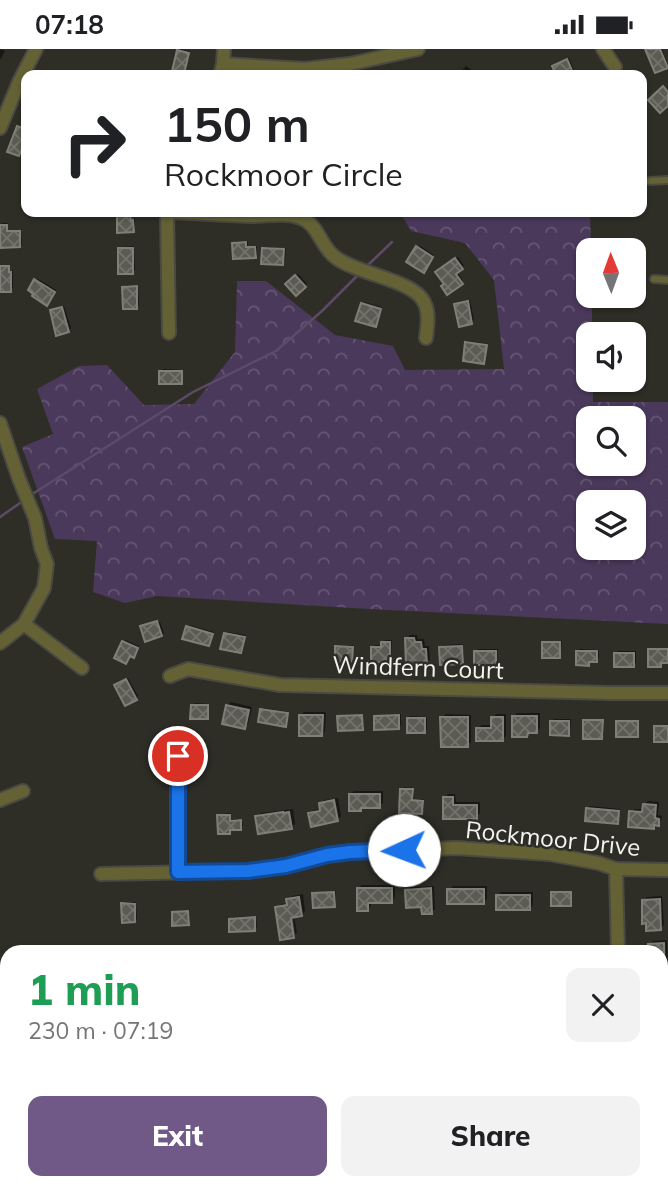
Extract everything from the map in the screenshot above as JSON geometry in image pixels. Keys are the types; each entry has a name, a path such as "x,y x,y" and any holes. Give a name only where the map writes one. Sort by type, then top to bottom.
{"street":[{"path":"25,70 36,49"},
{"path":"224,49 221,70 305,69 350,64 418,49"},
{"path":"603,49 615,67"},
{"path":"0,128 21,78"},
{"path":"167,217 169,333"},
{"path":"299,217 309,222 333,256 349,267 414,289 424,300 428,313 426,338"},
{"path":"0,423 35,518 47,564 44,588 24,624 0,643"},
{"path":"24,624 82,668"},
{"name":"Windfern Court","path":"170,675 188,669 280,685 668,693"},
{"path":"178,756 178,872"},
{"path":"0,800 23,791"},
{"name":"Rockmoor Drive","path":"101,874 261,869 350,852 457,848 549,854 616,869 668,870"},
{"path":"616,869 618,945"}],"lane":[{"path":"650,181 668,180"},
{"path":"654,279 668,280"}],"green space":[{"path":"403,217 590,217 591,238 576,238 576,308 592,308 592,322 576,322 576,392 593,392 593,402 668,402 668,624 157,596 125,603 93,592 97,541 55,539 22,447 53,434 37,389 79,366 107,365 144,405 194,404 235,352 237,281 266,281 335,335 393,346 405,370 504,369 494,280 465,243 411,231"}],"building":[{"path":"645,49 660,49 668,68 655,73"},
{"path":"177,50 189,53 185,70 172,70"},
{"path":"567,59 572,70 554,70 552,66"},
{"path":"663,86 668,92 668,106 660,113 648,100"},
{"path":"17,126 21,127 19,156 7,152"},
{"path":"117,217 131,217 134,232 117,233"},
{"path":"0,225 7,225 7,231 20,231 20,247 0,248"},
{"path":"246,242 246,247 255,247 256,258 233,259 232,243"},
{"path":"416,246 433,257 424,273 406,262"},
{"path":"118,248 133,248 133,274 118,274"},
{"path":"262,248 284,249 283,265 261,264"},
{"path":"455,258 463,269 456,274 463,284 447,295 441,286 444,284 435,272"},
{"path":"0,266 9,266 11,292 0,292"},
{"path":"295,275 306,287 296,296 285,284"},
{"path":"34,279 55,292 47,306 28,290"},
{"path":"137,286 137,309 123,309 122,287"},
{"path":"468,301 472,324 459,327 454,304"},
{"path":"361,303 381,309 376,327 355,321"},
{"path":"62,307 69,332 56,336 50,310"},
{"path":"465,342 487,345 484,364 463,361"},
{"path":"159,371 182,371 182,384 159,384"},
{"path":"157,621 162,636 145,642 140,626"},
{"path":"186,626 213,634 209,646 182,639"},
{"path":"224,633 245,637 241,653 220,649"},
{"path":"405,638 414,638 415,642 421,642 422,649 426,649 427,664 406,665"},
{"path":"122,641 138,648 134,658 130,656 126,664 114,658"},
{"path":"381,642 390,642 390,663 371,662 371,647 381,647"},
{"path":"542,642 560,642 560,658 542,658"},
{"path":"335,646 353,647 352,664 335,663"},
{"path":"462,646 463,664 440,665 439,647"},
{"path":"648,649 668,649 668,663 661,663 661,667 648,667"},
{"path":"474,651 496,651 496,665 474,665"},
{"path":"576,651 597,651 597,662 589,662 589,666 576,665"},
{"path":"614,653 634,653 634,667 614,667"},
{"path":"126,679 137,700 125,706 114,685"},
{"path":"191,705 208,705 208,719 190,719"},
{"path":"226,705 249,710 245,729 222,724"},
{"path":"260,709 288,713 286,727 258,722"},
{"path":"299,715 323,715 322,736 299,736"},
{"path":"362,715 363,730 338,731 337,716"},
{"path":"399,715 399,729 374,730 374,716"},
{"path":"512,716 537,716 537,733 528,733 527,737 512,737"},
{"path":"440,717 468,717 468,747 441,747"},
{"path":"491,717 503,717 503,741 476,741 476,728 491,728"},
{"path":"407,718 425,718 425,733 407,733"},
{"path":"583,720 603,720 602,739 583,739"},
{"path":"550,721 569,721 569,736 550,735"},
{"path":"616,721 638,721 638,737 616,737"},
{"path":"654,726 668,726 668,742 654,742"},
{"path":"400,789 413,789 412,800 423,801 422,814 399,813"},
{"path":"349,794 380,794 380,808 349,811"},
{"path":"443,797 453,797 453,805 477,805 477,819 443,819"},
{"path":"334,800 338,821 311,827 308,813 320,811 319,803"},
{"path":"643,804 656,805 655,818 659,819 659,826 654,825 654,829 628,827 629,811 642,812"},
{"path":"586,808 619,811 618,824 585,821"},
{"path":"289,812 292,829 258,834 255,816"},
{"path":"217,815 230,815 230,821 241,820 241,830 218,834"},
{"path":"357,888 392,888 392,903 368,903 368,911 357,911"},
{"path":"431,888 432,914 422,914 421,907 406,908 405,890"},
{"path":"447,889 484,889 484,904 447,904"},
{"path":"334,892 335,907 313,908 312,893"},
{"path":"551,892 571,892 571,906 551,906"},
{"path":"496,895 530,895 530,910 496,910"},
{"path":"299,897 302,916 291,918 294,938 280,940 275,907 287,905 286,899"},
{"path":"660,899 661,930 646,931 646,923 642,924 642,900"},
{"path":"121,903 135,904 135,922 122,923"},
{"path":"188,911 189,925 172,926 172,912"},
{"path":"255,917 255,931 229,932 229,919"}],"waterway":[{"path":"367,266 392,242"},
{"path":"34,493 193,392 276,351 360,273"},
{"path":"0,517 20,503"}],"route":[{"path":"178,756 178,872 248,871 286,866 327,855 404,850"}]}
